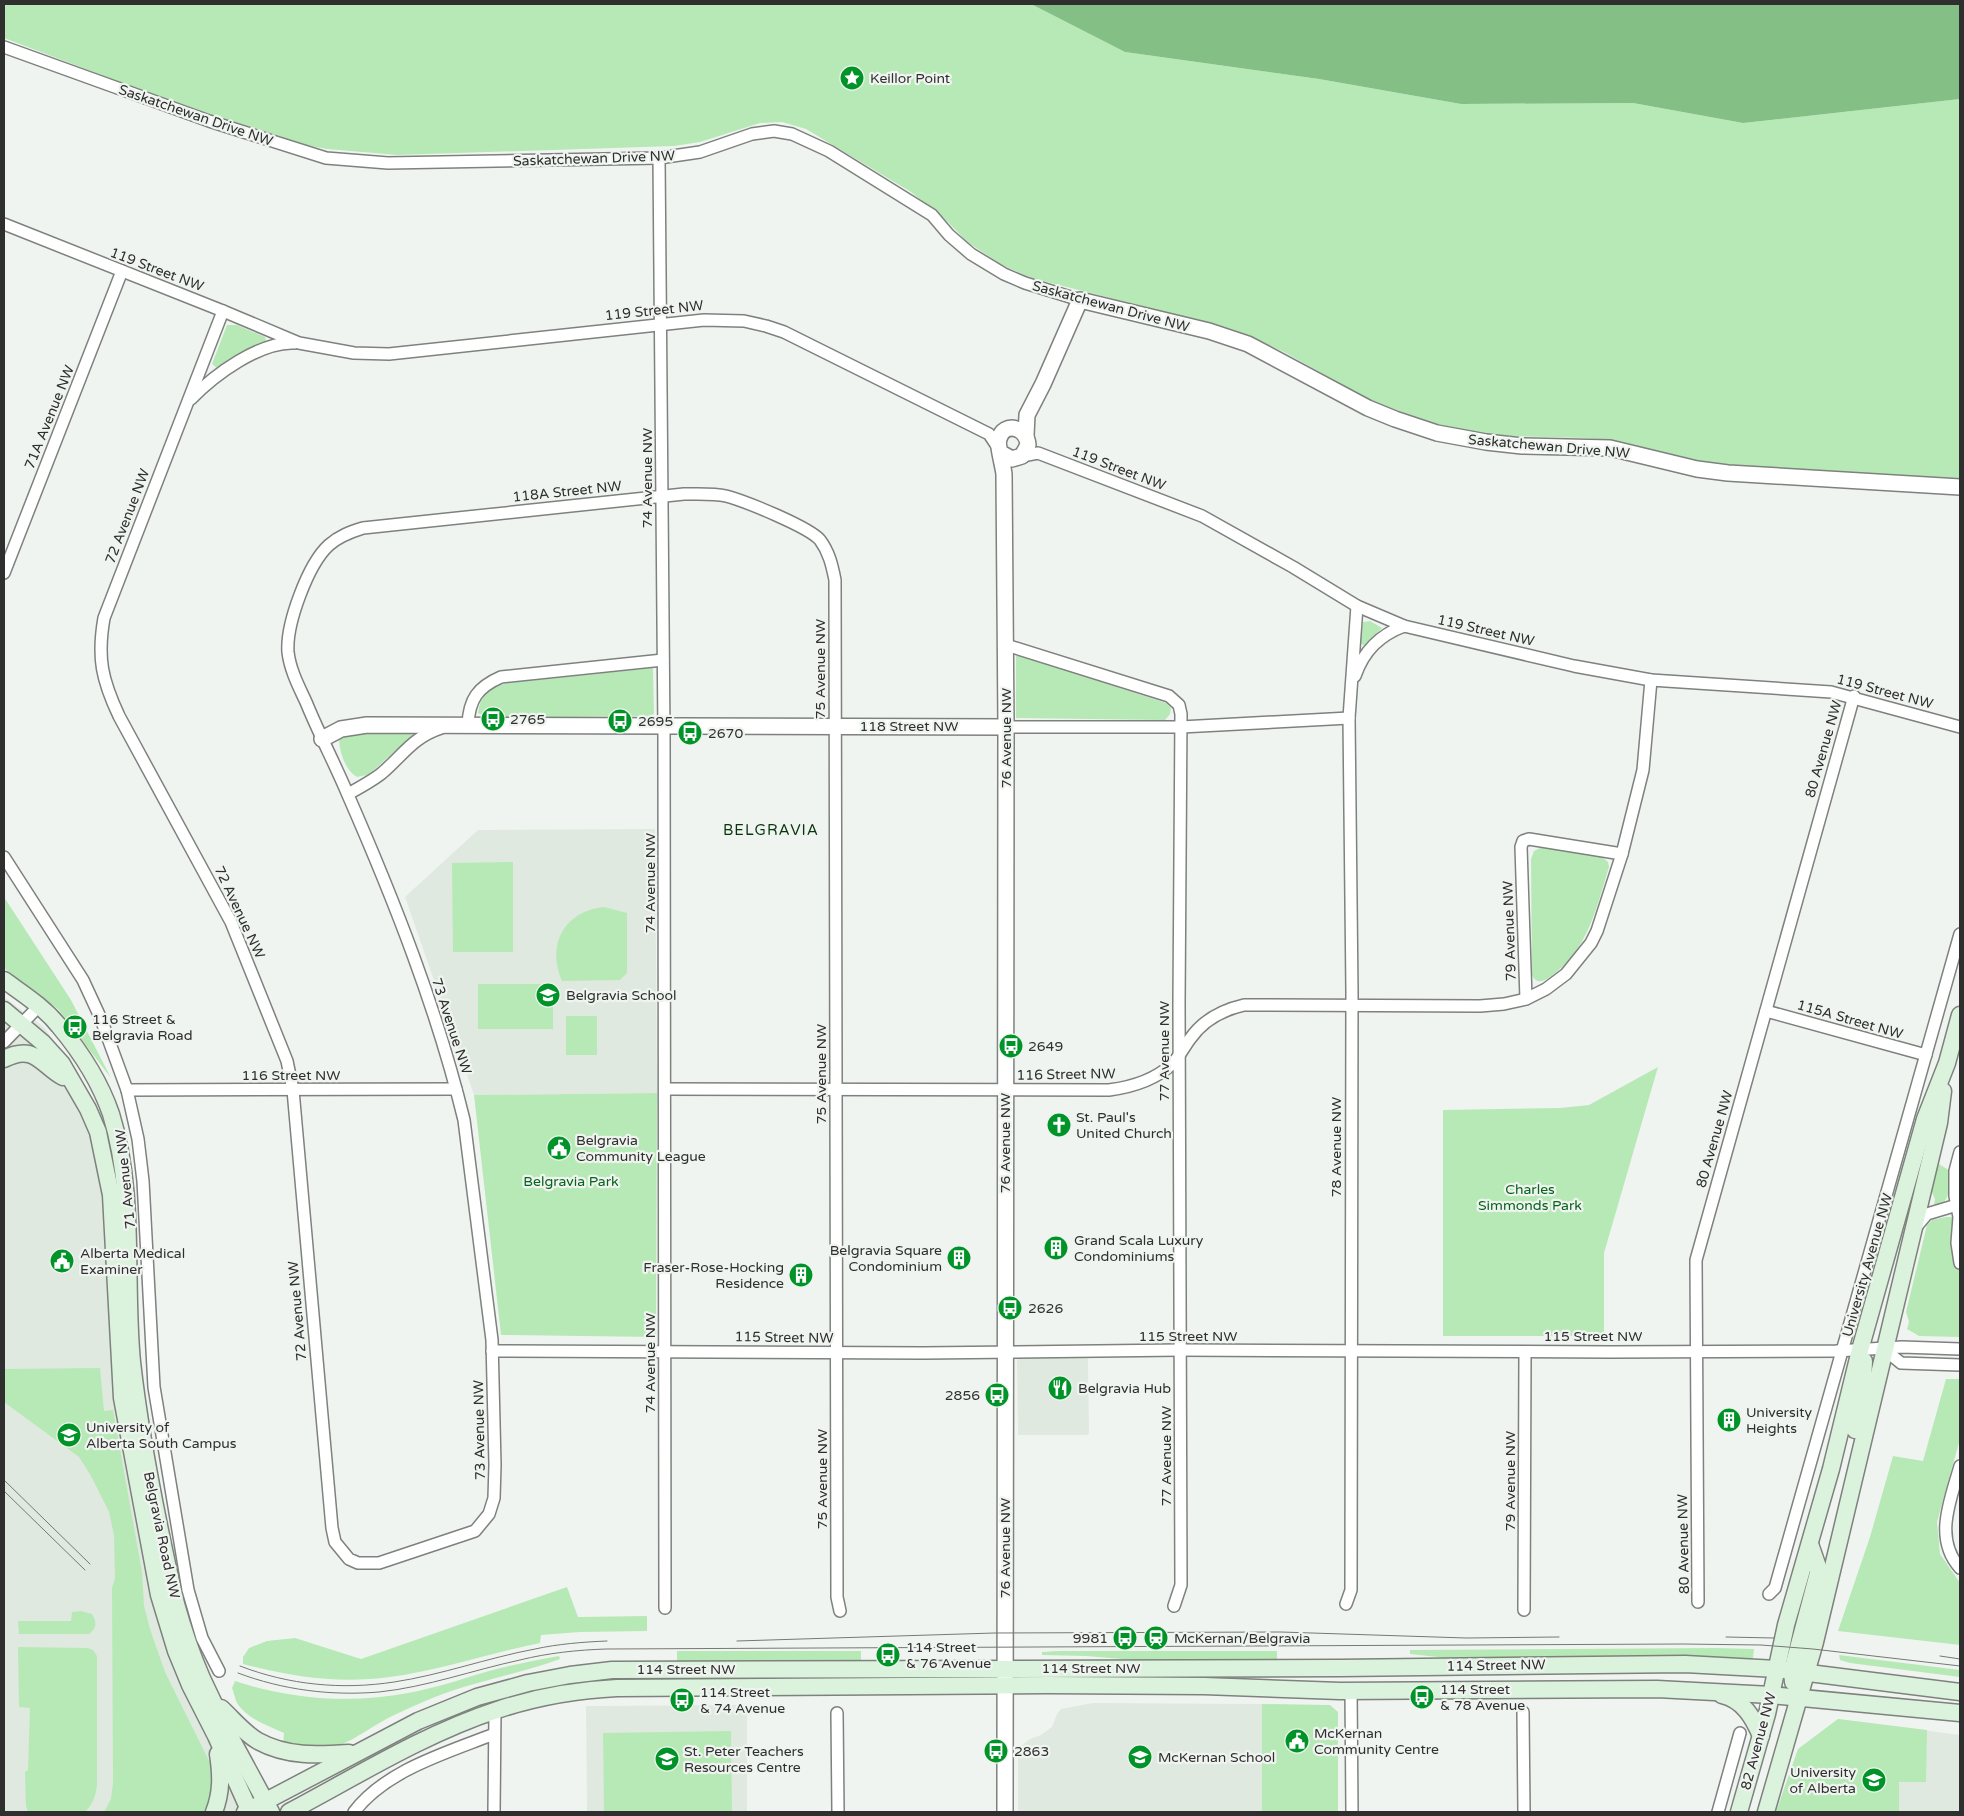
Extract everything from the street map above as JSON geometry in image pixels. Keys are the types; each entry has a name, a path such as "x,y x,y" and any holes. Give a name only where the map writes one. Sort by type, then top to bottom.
{"main road":[{"name":"Belgravia Road NW","path":"4,980 40,1006 59,1025 92,1073 110,1113 119,1144 126,1213 132,1361 146,1456 168,1570 182,1627 202,1678 214,1701 219,1716 268,1807"},
{"name":"Belgravia Road NW","path":"4,1010 21,1023 55,1056 74,1082 98,1132 111,1195 122,1398 159,1596 176,1651 190,1685 216,1736 248,1812"},
{"name":"University Avenue NW","path":"1799,1698 1792,1671 1818,1573 1818,1567 1810,1544 1860,1350 1925,1119 1947,1063 1960,1015"},
{"path":"4,1059 21,1053 31,1055 45,1062 57,1074 74,1082"},
{"name":"University Avenue NW","path":"1792,1671 1855,1475 1939,1123 1947,1063"},
{"path":"1884,1350 1879,1342 1878,1331 1893,1264 1894,1230"},
{"path":"1855,1475 1851,1451 1865,1370 1864,1358 1860,1350"},
{"name":"114 Street NW","path":"248,1812 268,1807 356,1753 418,1721 477,1698 528,1683 592,1672 660,1669 1340,1668 1685,1664 1792,1671 1960,1692"},
{"name":"82 Avenue NW","path":"1739,1812 1771,1695 1792,1671"},
{"name":"114 Street NW","path":"289,1812 429,1738 495,1710 555,1695 617,1688 1005,1685 1204,1686 1351,1690 1657,1689 1771,1695 1960,1713"},
{"path":"1706,1691 1729,1697 1740,1704 1753,1718 1761,1736"},
{"name":"82 Avenue NW","path":"1766,1812 1799,1698"},
{"path":"214,1701 258,1741 278,1750 301,1755 356,1753"},
{"path":"214,1812 219,1801 221,1785 216,1736"}],"street":[{"name":"Saskatchewan Drive NW","path":"4,47 209,121 326,158 388,163 660,158 700,152 752,134 774,131 792,134 829,151 932,215 971,254 1004,274 1025,283 1080,300 1209,331 1248,344 1287,363 1368,408 1395,419 1452,436 1522,446 1610,448 1697,469 1728,473 1960,487"},
{"name":"74 Avenue NW","path":"660,158 664,726 665,1608"},
{"name":"119 Street NW","path":"4,224 223,310 299,343 347,352 389,354 704,320 726,320 766,326 806,342 988,434 1000,451"},
{"name":"71A Avenue NW","path":"4,573 122,271"},
{"path":"1006,430 1027,415 1043,384 1080,300"},
{"name":"72 Avenue NW","path":"223,310 104,618 101,638 101,665 108,692 119,716 231,922 287,1061 293,1090 332,1528 335,1542 349,1559 358,1563 379,1563 475,1531 480,1527"},
{"name":"119 Street NW","path":"188,402 212,379 252,355 275,345 299,343"},
{"path":"1004,474 1010,464 1027,450 1027,415"},
{"path":"988,434 1018,429 1038,453 1008,458 1000,451"},
{"name":"76 Avenue NW","path":"1006,430 998,439 1004,474 1006,646 1006,1812"},
{"name":"119 Street NW","path":"1038,453 1202,516 1285,562 1357,606 1404,626 1574,666 1651,680 1807,689 1854,696 1960,727"},
{"name":"118A Street NW","path":"317,558 330,544 344,534 363,528 662,496 712,494 728,496 796,524 819,540"},
{"name":"75 Avenue NW","path":"819,540 830,557 835,580 836,1352 838,1597 840,1611"},
{"name":"73 Avenue NW","path":"317,558 302,592 288,642 291,666 348,794 410,945 464,1120 483,1262 492,1352 494,1498 489,1514 480,1527"},
{"name":"78 Avenue NW","path":"1346,1604 1351,1590 1352,1005 1349,718 1357,606"},
{"name":"78 Avenue NW","path":"1350,689 1358,667 1367,652 1389,632 1404,626"},
{"name":"77 Avenue NW","path":"1006,646 1169,696 1179,704 1181,727 1179,1055 1181,1585 1174,1606"},
{"path":"468,725 474,697 487,683 501,677 663,660"},
{"name":"79 Avenue NW","path":"1622,854 1528,839 1524,841 1521,847 1526,999 1556,982 1583,955 1598,931 1622,854 1643,770 1651,680"},
{"name":"80 Avenue NW","path":"1698,1602 1695,1351 1696,1260 1854,696"},
{"name":"118 Street NW","path":"322,739 341,729 367,725 1181,727 1349,718"},
{"name":"118 Street NW","path":"348,794 381,773 405,749 427,733 450,725"},
{"name":"71 Avenue NW","path":"4,857 82,980 101,1019 127,1090 142,1167 154,1387 188,1590 202,1638 219,1671"},
{"name":"University Avenue NW","path":"1769,1594 1775,1588 1960,934"},
{"name":"116 Street NW","path":"665,1089 1094,1091 1121,1088 1154,1076 1173,1063 1204,1023 1233,1008 1255,1004 1480,1006 1504,1004 1526,999"},
{"path":"4,1042 40,1006"},
{"name":"115A Street NW","path":"1766,1011 1926,1055"},
{"name":"116 Street NW","path":"127,1090 456,1089"},
{"path":"1960,1152 1955,1171 1955,1196 1959,1206 1956,1243 1960,1263"},
{"path":"1913,1230 1927,1214 1959,1206"},
{"name":"115 Street NW","path":"492,1352 1180,1350 1524,1352 1960,1349"},
{"path":"1884,1350 1901,1363 1960,1365"},
{"name":"79 Avenue NW","path":"1524,1352 1524,1610"},
{"path":"1960,1466 1944,1528 1952,1555 1960,1568"},
{"path":"1351,1690 1352,1812"},
{"path":"494,1812 495,1710"},
{"path":"1523,1712 1524,1812"},
{"path":"837,1713 838,1812"},
{"path":"1718,1812 1740,1733"},
{"path":"354,1812 370,1794 391,1779 494,1734"}],"shaded area":[{"path":"1031,4 1960,4 1960,99 1743,123 1633,103 1461,104 1319,79 1125,52"},
{"name":"Belgravia School","path":"655,829 657,1093 474,1095 405,897 478,830"},
{"name":"University of Alberta South Campus","path":"4,997 44,1027 78,1075 100,1118 118,1166 124,1363 184,1662 261,1812 4,1812"},
{"path":"1021,1357 1088,1357 1089,1433 1087,1435 1018,1435 1017,1360"},
{"name":"McKernan School","path":"1093,1703 1262,1704 1262,1812 1018,1812 1018,1751 1021,1746 1052,1727 1061,1709"},
{"name":"St. Peter Teachers Resources Centre","path":"747,1705 747,1812 587,1812 586,1706"},
{"name":"University of Alberta","path":"1838,1719 1960,1735 1960,1812 1776,1812 1798,1749"}],"green space":[{"path":"4,4 1031,4 1125,52 1319,79 1461,104 1633,103 1743,123 1960,99 1960,479 1716,464 1687,459 1615,441 1586,438 1500,436 1429,422 1370,400 1284,352 1237,331 1029,277 1000,264 966,241 948,222 911,192 806,129 782,122 760,123 700,142 674,146 397,155 327,149 284,141 191,109 4,38"},
{"path":"227,325 237,325 265,337 266,341 218,369 212,364"},
{"path":"1370,621 1382,628 1364,646 1360,643 1363,622"},
{"path":"1019,655 1166,703 1171,708 1170,714 1165,720 1016,718 1016,656"},
{"path":"653,668 654,714 650,716 488,718 478,713 481,701 487,693 507,683"},
{"path":"412,730 413,735 367,775 357,777 346,766 339,740 344,735"},
{"path":"1542,847 1602,857 1608,862 1609,867 1595,913 1582,941 1563,966 1547,979 1538,981 1532,975 1531,859 1534,851"},
{"path":"513,862 513,952 453,952 452,863"},
{"path":"4,897 71,1000 111,1078 58,1009 4,968"},
{"path":"604,907 627,913 627,973 620,980 562,981 556,955 562,932 578,915"},
{"path":"478,984 553,984 553,1029 478,1029"},
{"path":"566,1016 597,1016 597,1055 566,1055"},
{"name":"Charles Simmonds Park","path":"1658,1067 1604,1253 1604,1336 1443,1336 1443,1110 1560,1108 1589,1105"},
{"name":"Belgravia Park","path":"657,1093 656,1337 501,1335 474,1095"},
{"path":"1939,1164 1950,1171 1949,1187 1947,1198 1944,1202 1934,1204 1935,1199 1930,1188"},
{"path":"1953,1217 1952,1251 1960,1273 1960,1337 1919,1336 1907,1329 1909,1322 1906,1312 1927,1225 1932,1220"},
{"path":"100,1368 104,1411 113,1410 142,1572 144,1606 150,1629 165,1672 213,1769 215,1781 208,1812 104,1812 111,1799 113,1783 112,1588 115,1578 114,1535 109,1512 79,1457 4,1402 4,1369"},
{"path":"1946,1379 1960,1379 1960,1439 1937,1522 1940,1554 1960,1583 1960,1645 1838,1631 1870,1537 1893,1456 1923,1461"},
{"path":"567,1587 578,1617 647,1616 647,1631 580,1632 541,1635 540,1643 428,1670 371,1679 353,1680 297,1676 243,1664 243,1657 249,1648 267,1641 295,1638 361,1659"},
{"path":"81,1611 92,1614 95,1620 95,1627 89,1634 19,1634 18,1621 71,1621 72,1612"},
{"path":"18,1647 88,1648 93,1650 97,1656 97,1786 93,1800 85,1812 28,1812 26,1806 25,1772 28,1770 30,1708 19,1707"},
{"path":"1754,1649 1753,1658 1745,1660 1688,1657 1456,1659 1410,1654 1410,1650"},
{"path":"677,1651 861,1651 861,1662 677,1662"},
{"path":"1277,1651 1277,1661 1146,1661 1086,1656 1042,1655 1042,1652"},
{"path":"1839,1655 1960,1670 1960,1677 1850,1663 1840,1660"},
{"path":"559,1656 560,1659 545,1664 466,1686 435,1697 390,1717 347,1742 322,1749 309,1750 283,1746 284,1733 259,1721 241,1709 232,1688 235,1681 299,1696 343,1699 386,1696 428,1689 498,1669"},
{"path":"1262,1704 1330,1705 1338,1712 1338,1812 1262,1812"},
{"name":"University of Alberta","path":"1838,1719 1927,1730 1926,1782 1899,1782 1899,1812 1776,1812 1798,1749"},
{"path":"731,1731 732,1812 604,1812 603,1733"}],"tram line":[{"path":"4,1480 90,1564"},
{"path":"4,1491 85,1570"},
{"path":"737,1641 994,1633 1281,1632 1466,1638 1559,1637"},
{"path":"1726,1637 1774,1638"},
{"path":"240,1666 277,1678 297,1682 355,1686 394,1682 429,1675 544,1647 607,1641"},
{"path":"238,1673 290,1688 325,1692 361,1693 397,1690 541,1655 606,1649 1683,1644 1761,1645 1813,1649 1960,1666"},
{"path":"1940,1656 1960,1659"}],"place":[{"name":"Keillor Point","path":"852,78"},
{"name":"2765","path":"493,719"},
{"name":"2695","path":"620,721"},
{"name":"2670","path":"690,733"},
{"name":"Belgravia School","path":"548,995"},
{"name":"116 Street & Belgravia Road","path":"75,1027"},
{"name":"2649","path":"1011,1046"},
{"name":"St. Paul's United Church","path":"1059,1125"},
{"name":"Belgravia Community League","path":"559,1148"},
{"name":"Grand Scala Luxury Condominiums","path":"1056,1248"},
{"name":"Belgravia Square Condominium","path":"959,1258"},
{"name":"Alberta Medical Examiner","path":"62,1261"},
{"name":"Fraser-Rose-Hocking Residence","path":"801,1275"},
{"name":"2626","path":"1010,1308"},
{"name":"Belgravia Hub","path":"1060,1388"},
{"name":"2856","path":"997,1395"},
{"name":"University Heights","path":"1729,1420"},
{"name":"University of Alberta South Campus","path":"69,1435"},
{"name":"9981","path":"1125,1638"},
{"name":"McKernan/Belgravia","path":"1156,1638"},
{"name":"114 Street & 76 Avenue","path":"888,1655"},
{"name":"114 Street & 78 Avenue","path":"1422,1697"},
{"name":"114 Street & 74 Avenue","path":"682,1700"},
{"name":"McKernan Community Centre","path":"1297,1741"},
{"name":"2863","path":"996,1751"},
{"name":"McKernan School","path":"1140,1757"},
{"name":"St. Peter Teachers Resources Centre","path":"667,1759"},
{"name":"University of Alberta","path":"1874,1780"}],"district":[{"name":"BELGRAVIA","path":"771,830"}]}
